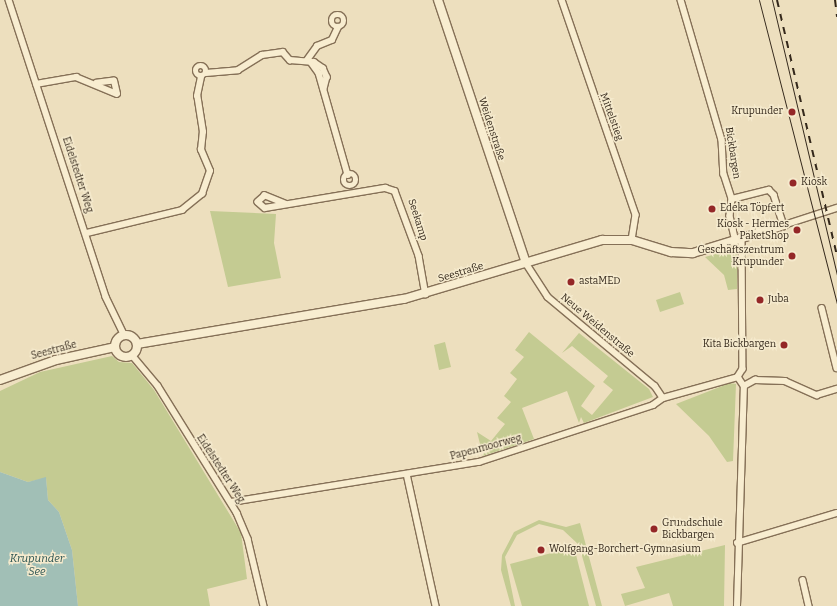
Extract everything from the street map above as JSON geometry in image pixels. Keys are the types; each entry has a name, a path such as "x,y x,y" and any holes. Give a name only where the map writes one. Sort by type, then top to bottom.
{"street":[{"name":"Eidelstedter Weg","path":"9,0 87,233 106,297 124,334"},
{"name":"Weidenstraße","path":"438,0 526,263"},
{"name":"Mittelstieg","path":"562,0 636,215 632,240"},
{"name":"Bickbargen","path":"681,0 710,93 724,149 724,174 732,199 730,216 739,240 743,302 742,369 738,377"},
{"path":"307,60 316,46 332,40 338,28"},
{"path":"87,233 182,210 202,194 210,171 201,150 203,132 197,96 201,77 206,73 238,70 262,55 283,52 290,60 307,60 325,72 324,90 348,175 356,179 350,186"},
{"path":"201,77 196,72 198,66 204,66 206,73"},
{"path":"36,84 76,77 97,83"},
{"path":"348,175 344,181 350,186 352,193"},
{"name":"Seekamp","path":"286,204 390,188 399,195 418,256 426,294"},
{"path":"732,199 769,190 774,195 784,225"},
{"name":"Seestraße","path":"137,344 426,294 596,241 632,240 682,254 739,240 837,208"},
{"name":"Neue Weidenstraße","path":"526,263 548,297 655,386 663,398"},
{"path":"822,308 837,368"},
{"path":"124,334 133,336 137,344 132,355 124,357 115,348 117,339 124,334"},
{"name":"Seestraße","path":"0,380 56,360 115,348"},
{"name":"Eidelstedter Weg","path":"132,355 154,380 232,502 245,529 264,606"},
{"path":"737,606 737,543 744,386 738,377"},
{"name":"Papenmoorweg","path":"232,502 484,460 653,405 663,398 738,377"},
{"path":"744,386 755,380 785,381 817,395 837,389"},
{"path":"407,474 436,606"},
{"path":"737,543 837,513"},
{"path":"803,580 809,606"}],"green space":[{"path":"210,211 276,214 274,243 281,278 228,287"},
{"path":"738,248 737,289 728,290 724,275 705,257"},
{"path":"680,292 684,304 660,312 656,300"},
{"path":"529,332 595,386 581,406 592,415 613,390 603,382 608,376 572,346 562,353 579,333 649,389 653,397 584,423 581,417 579,423 567,391 522,408 534,439 483,456 477,432 491,441 505,424 497,418 511,402 504,396 517,379 510,373 524,357 515,350"},
{"path":"445,342 451,367 439,370 434,345"},
{"path":"112,356 119,362 132,363 154,390 241,533 247,579 207,589 210,606 78,606 72,550 59,512 48,500 46,478 28,482 0,472 0,391 40,372"},
{"path":"730,383 736,384 733,461 727,462 709,436 676,404"},
{"path":"539,520 566,527 580,523 602,606 596,606 579,545 563,530 539,524 517,535 505,557 515,606 511,606 501,570 502,555 514,532"},
{"path":"725,545 724,606 673,606 669,593 625,606 621,594 645,588 636,567"},
{"path":"574,547 589,606 522,606 510,564"}],"water":[{"name":"Krupunder See","path":"0,472 28,482 46,477 48,500 59,512 72,550 78,606 0,606"}],"tram line":[{"path":"759,0 837,304"},
{"path":"772,0 837,276"}],"railway":[{"path":"777,0 837,256"},
{"path":"835,0 837,17"}],"place":[{"name":"Krupunder","path":"792,112"},
{"name":"Kiosk","path":"793,183"},
{"name":"Edeka Töpfert","path":"712,209"},
{"name":"Kiosk - Hermes PaketShop","path":"797,230"},
{"name":"Geschäftszentrum Krupunder","path":"792,256"},
{"name":"astaMED","path":"571,282"},
{"name":"Juba","path":"760,300"},
{"name":"Kita Bickbargen","path":"784,345"},
{"name":"Grundschule Bickbargen","path":"654,529"},
{"name":"Wolfgang-Borchert-Gymnasium","path":"541,550"}]}
